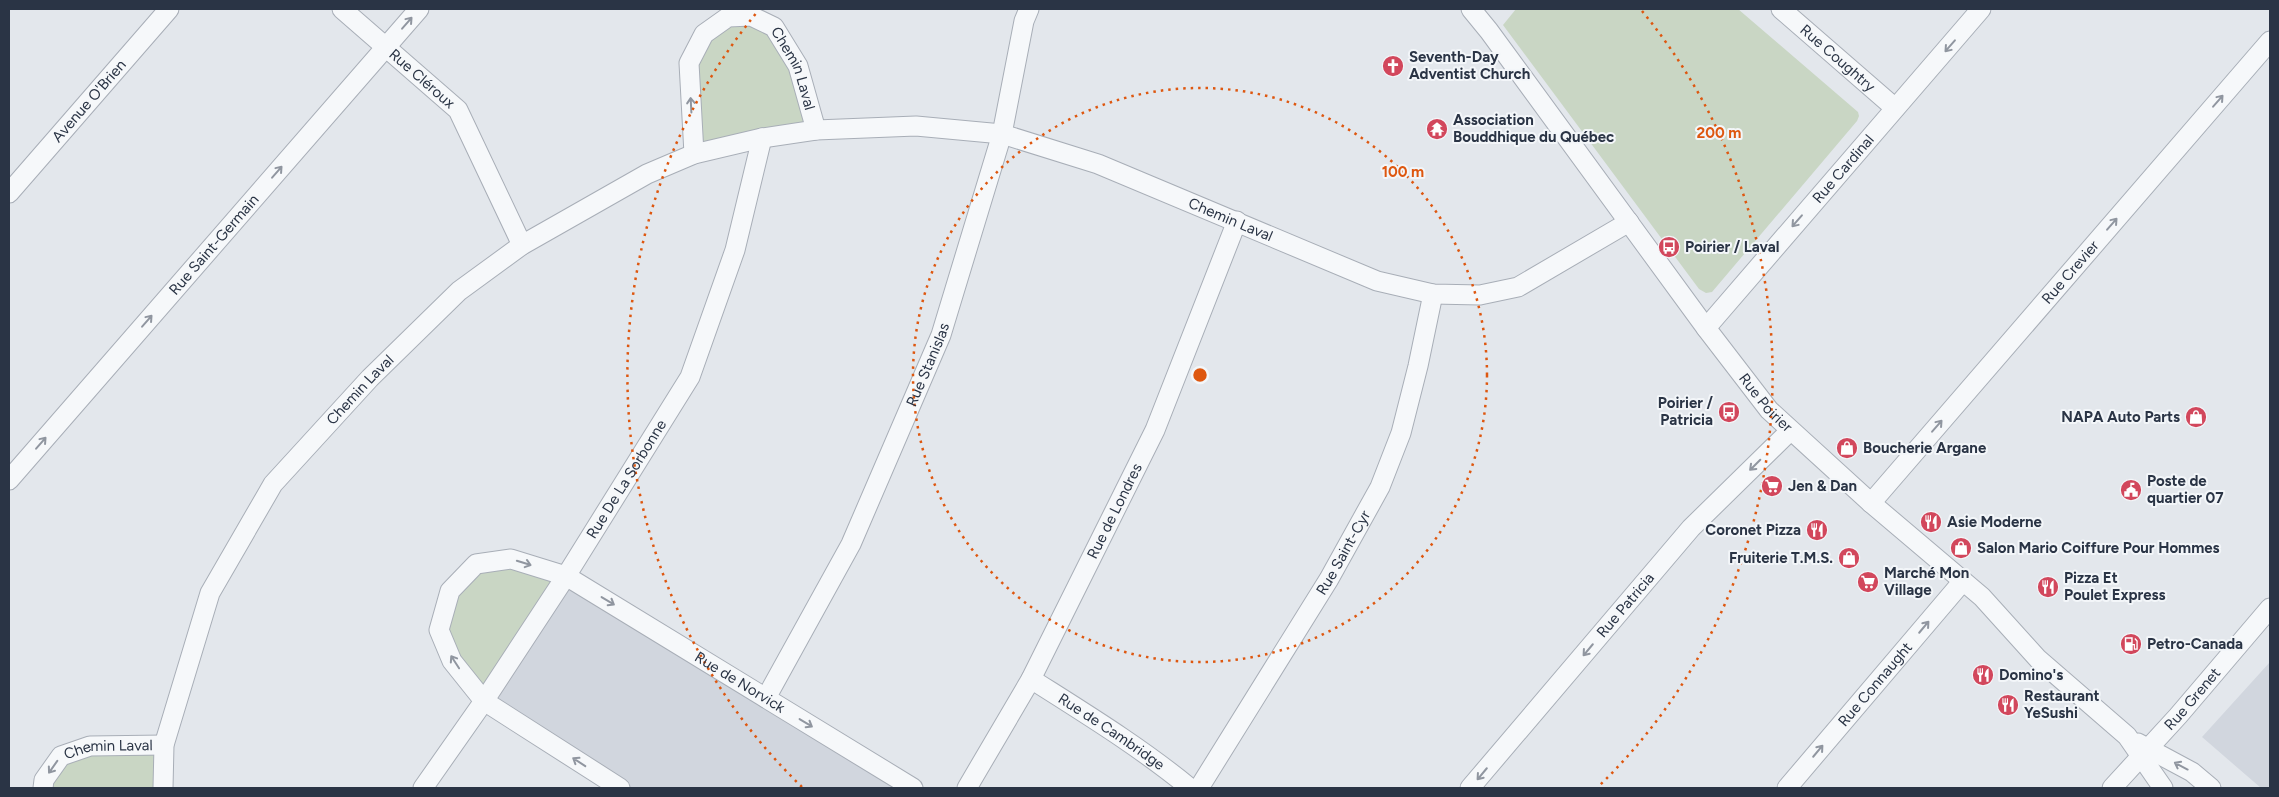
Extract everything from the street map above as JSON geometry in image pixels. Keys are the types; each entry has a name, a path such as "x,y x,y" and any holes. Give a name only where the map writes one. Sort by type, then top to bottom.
{"street":[{"name":"Avenue O'Brien","path":"9,193 169,9"},
{"name":"Rue Cléroux","path":"342,9 387,46 458,110 522,245"},
{"name":"Rue Saint-Germain","path":"9,480 419,9"},
{"name":"Rue Stanislas","path":"766,698 851,544 941,335 1002,134 1024,21 1029,9"},
{"name":"Rue Poirier","path":"1471,9 1490,31 1706,328 1769,410 1870,503 1982,597 2038,659 2144,752 2163,788"},
{"name":"Rue Coughtry","path":"1780,9 1896,108"},
{"name":"Rue Cardinal","path":"1706,328 1981,9"},
{"name":"Chemin Laval","path":"694,154 689,63 704,34 728,17 751,16 774,27 798,66 816,130"},
{"name":"Rue Crevier","path":"1870,503 2270,42"},
{"name":"Chemin Laval","path":"163,788 164,745 210,593 272,484 370,378 459,290 522,245 647,174 694,154 762,138 816,130 916,126 1002,134 1098,164 1377,280 1432,294 1480,295 1518,287 1629,222"},
{"name":"Rue De La Sorbonne","path":"423,788 484,701 566,576 690,377 735,250 762,138"},
{"name":"Rue de Londres","path":"967,788 1031,679 1154,430 1237,221"},
{"name":"Rue Saint-Cyr","path":"1199,788 1329,579 1380,487 1401,433 1418,366 1432,294"},
{"name":"Rue Patricia","path":"1470,788 1691,528 1790,431"},
{"path":"566,576 511,559 476,564 450,592 439,630 452,661 484,701 620,788"},
{"name":"Rue de Norvick","path":"566,576 913,788"},
{"name":"Rue Connaught","path":"1787,788 1963,580"},
{"name":"Rue Grenet","path":"2112,788 2270,608"},
{"name":"Rue de Cambridge","path":"1031,679 1114,731 1158,762 1190,788"},
{"name":"Chemin Laval","path":"43,788 44,780 61,756 90,746 164,745"},
{"name":"Rue Poirier","path":"2144,752 2192,772 2211,788"}],"shaded area":[{"path":"566,576 913,788 620,788 484,701"},
{"path":"2270,662 2270,788 2261,788 2202,737"}],"green space":[{"path":"1516,9 1738,9 1858,112 1859,116 1857,121 1712,292 1706,293 1699,289 1503,25"},
{"path":"728,17 774,27 816,130 694,154 689,63"},
{"path":"511,559 566,576 484,701 439,630 476,564"},
{"path":"164,745 163,788 43,788 61,756"}],"place":[{"name":"Seventh-Day Adventist Church","path":"1393,66"},
{"name":"Association Bouddhique du Québec","path":"1437,129"},
{"name":"Poirier / Laval","path":"1669,247"},
{"name":"Poirier / Patricia","path":"1729,412"},
{"name":"NAPA Auto Parts","path":"2196,417"},
{"name":"Boucherie Argane","path":"1847,448"},
{"name":"Jen & Dan","path":"1772,486"},
{"name":"Poste de quartier 07","path":"2131,490"},
{"name":"Asie Moderne","path":"1931,522"},
{"name":"Coronet Pizza","path":"1817,530"},
{"name":"Salon Mario Coiffure Pour Hommes","path":"1961,548"},
{"name":"Fruiterie T.M.S.","path":"1849,558"},
{"name":"Marché Mon Village","path":"1868,582"},
{"name":"Pizza Et Poulet Express","path":"2048,587"},
{"name":"Petro-Canada","path":"2131,644"},
{"name":"Domino's","path":"1983,675"},
{"name":"Restaurant YeSushi","path":"2008,705"}]}
